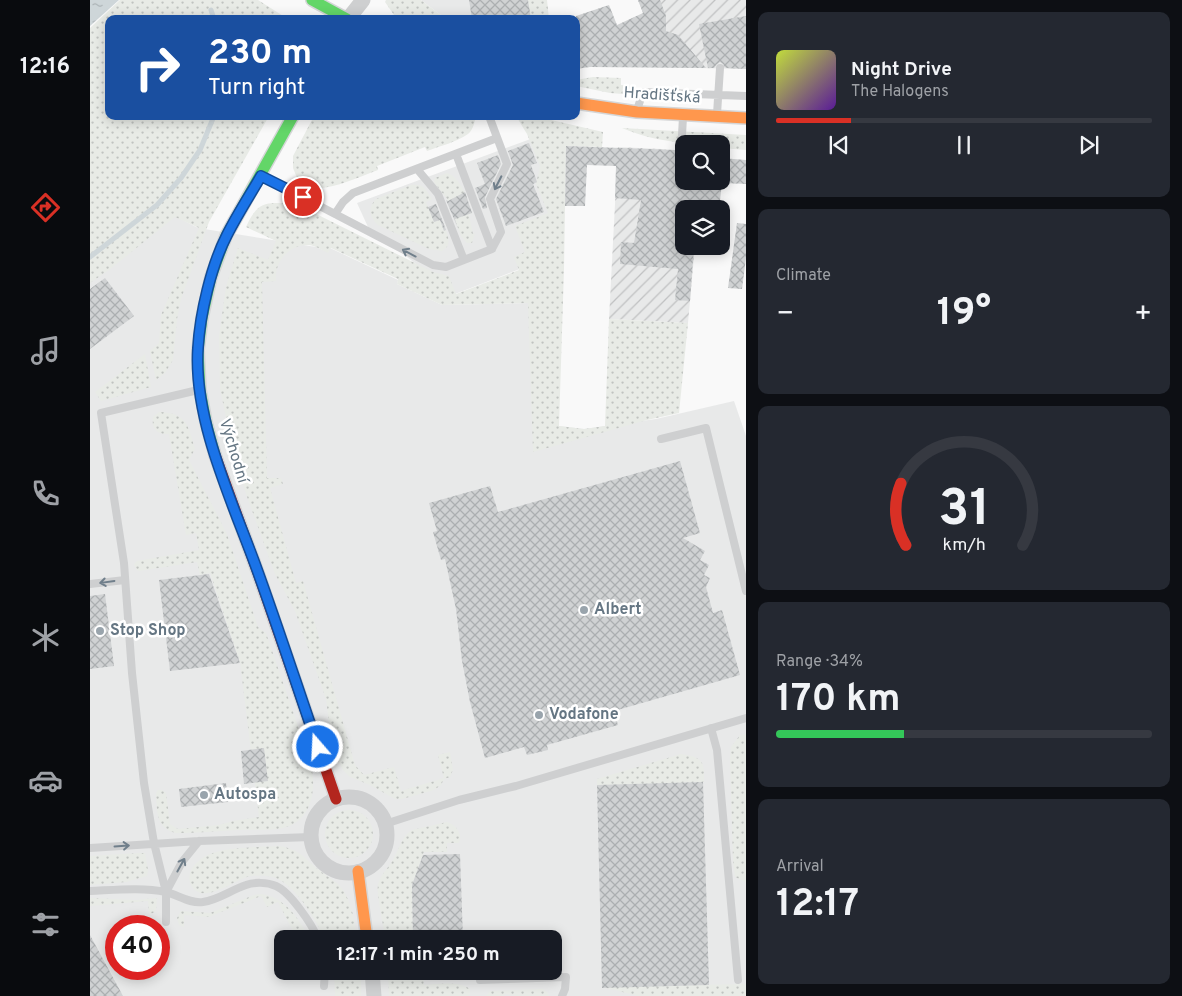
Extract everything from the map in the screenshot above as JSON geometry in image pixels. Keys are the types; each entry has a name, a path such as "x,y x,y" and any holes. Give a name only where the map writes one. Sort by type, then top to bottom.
{"street":[{"path":"312,0 340,15"},
{"path":"350,15 363,0"},
{"name":"Hradišťská","path":"580,104 637,112 746,118"},
{"name":"Východní","path":"291,120 226,236 212,277 202,318 198,350 200,390 215,455 336,799"},
{"path":"348,797 360,799 371,804 385,824 386,841 384,849 373,863 358,871 336,870 326,865 313,848 311,829 317,814 322,808 336,799 348,797"},
{"path":"358,871 367,930"},
{"path":"373,980 374,996"}],"lane":[{"path":"717,117 720,68"},
{"path":"637,112 643,92 746,96"},
{"path":"682,135 683,115"},
{"path":"261,176 433,266 446,267 492,250 502,232 490,199 507,164 490,120"},
{"path":"335,214 343,202 353,193 497,138"},
{"path":"456,154 492,250"},
{"path":"417,168 438,194 464,260"},
{"path":"166,915 166,892 154,843 139,742 123,557 101,413 200,390"},
{"path":"661,439 706,428 722,500 746,591"},
{"path":"90,584 125,580"},
{"path":"385,824 459,800 516,786 746,718"},
{"path":"711,728 717,750 738,980"},
{"path":"90,848 154,843 311,837"},
{"path":"166,892 182,862 200,841"},
{"path":"90,891 129,890 166,892 191,901 202,902 217,898 247,884 256,883 276,886 285,892 299,908 312,930"},
{"path":"562,977 566,977 565,990 562,996"},
{"path":"324,980 324,986"}],"shaded area":[{"path":"120,0 258,0 282,15 105,15 105,120 267,120 209,222 181,299 173,360 165,373 156,380 150,351 159,343 161,315 199,228 175,217 90,283 90,28"},
{"path":"386,0 421,0 441,15 394,15 385,2"},
{"path":"421,0 528,0 530,15 441,15"},
{"path":"528,0 547,0 549,15 530,15"},
{"path":"638,0 746,0 746,69 647,67 645,18"},
{"path":"593,77 621,78 621,85 635,86 635,95 610,93 580,87 580,79"},
{"path":"312,120 475,120 473,128 469,133 454,142 427,151 425,147 377,166 378,170 347,182 326,187 304,187 294,183 297,178 293,168 293,156"},
{"path":"518,120 551,120 603,132 602,147 566,146 559,426 584,429 605,426 609,319 688,323 679,413 533,452 528,303 442,305 397,284 398,279 331,248 328,253 309,245 302,245 284,255 278,267 276,281 262,282 267,478 281,478 283,484 270,488 296,583 303,581 355,765 364,775 394,767 401,791 444,778 438,755 450,752 453,770 450,777 444,779 441,785 434,790 402,799 395,799 370,785 350,777 339,763 331,738 326,699 295,611 275,574 246,494 230,436 220,389 219,336 226,287 238,248 268,260 276,241 246,227 253,214 257,209 266,204 287,204 288,200 433,272 449,276 456,294 519,270 514,257 525,252 515,226 548,213 536,184 540,166 527,134"},
{"path":"622,128 746,135 746,150 730,149 730,135 675,135 675,142 634,133"},
{"path":"536,137 558,217 546,259 455,294 368,227 357,203"},
{"path":"618,147 675,151 675,190 684,190 684,200 675,200 675,255 694,255 688,323 609,319"},
{"path":"447,173 460,184 472,213 469,215 473,234 475,233 472,243 467,243 461,236 447,199 434,182 435,178"},
{"path":"411,185 422,186 432,199 426,202 434,222 440,220 448,236 448,245 442,251 429,249 378,225 371,216 371,206 376,199"},
{"path":"175,216 198,228 316,247 328,252 330,248 398,280 397,284 442,305 528,303 559,426 584,429 656,419 734,401 746,436 746,996 90,996 90,277"},
{"path":"145,354 151,387 101,401 95,392"},
{"path":"159,412 181,418 188,427 195,449 189,460 227,534 258,627 266,633 310,761 313,781 311,801 301,818 283,828 176,833 165,828 159,818 156,793 158,790 166,793 170,824 178,829 219,825 259,817 240,662 210,573 200,575 197,562 139,571 134,564 137,561 199,550 196,533 186,535 169,434 159,432 153,425 153,417"},
{"path":"746,734 746,882 735,877 730,759 731,747 740,735"},
{"path":"681,754 701,761 704,769 704,782 597,786 597,779"},
{"path":"344,810 354,810 366,817 373,829 373,839 366,851 354,858 344,858 336,854 329,847 325,839 325,829 329,821 336,814"},
{"path":"447,822 458,830 460,839 459,843 447,843 447,852 424,852 412,885 413,930 384,930 378,884 406,835 412,830"},
{"path":"280,846 293,850 338,884 352,910 356,930 320,930 312,915 294,891 273,877 250,876 212,892 205,893 196,891 193,888 189,878 190,873 199,861 215,852"},
{"path":"145,853 148,870 147,876 126,882 90,885 90,856"},
{"path":"261,894 277,899 290,910 305,930 292,930 278,902 267,907 261,896 209,917 184,915 184,927 179,925 177,918 181,911 210,913 254,895"},
{"path":"90,898 136,900 157,898 156,910 149,914 148,901 90,906"},
{"path":"334,980 361,980 361,996 335,996"},
{"path":"388,980 423,980 424,985 460,985 470,989 470,995 467,996 389,996"},
{"path":"746,984 746,996 638,996 603,987"},
{"path":"543,989 549,996 514,996 505,994 504,996 486,996 490,991"}],"water":[{"path":"90,0 119,0 90,26"}],"building":[{"path":"469,0 528,0 530,15 471,15"},
{"path":"638,0 660,0 666,16 666,31 678,35 706,68 580,68 579,15 609,5 617,25 643,13"},
{"path":"746,16 746,69 726,68 720,62 714,68 708,68 699,24"},
{"path":"529,143 537,163 531,165 537,182 533,184 544,212 506,226 496,199 513,165 508,151"},
{"path":"566,146 675,150 675,190 721,190 720,200 675,200 675,255 693,255 690,301 675,300 678,269 620,264 621,242 634,243 641,200 615,198 616,166 587,165 585,206 565,206"},
{"path":"498,155 501,164 485,197 487,208 483,209 475,188 485,184 477,163"},
{"path":"730,159 746,160 746,184 730,183"},
{"path":"465,192 472,213 455,219 457,226 446,200 448,201"},
{"path":"436,204 446,230 444,231 440,220 434,222 428,207"},
{"path":"737,223 746,224 746,258 742,289 728,288"},
{"path":"105,278 134,316 90,349 90,289"},
{"name":"Albert","path":"680,461 700,533 683,538 705,551 700,560 709,565 704,575 710,578 706,587 713,613 722,610 740,675 614,711 618,725 547,745 548,750 527,755 524,747 485,758 470,702 462,661 456,609 445,559 441,560 433,532 437,531 429,503 490,486 498,512"},
{"path":"209,574 240,663 170,671 159,580"},
{"name":"Stop Shop","path":"105,594 114,666 90,669 90,596"},
{"path":"264,748 268,781 244,784 241,751"},
{"path":"703,782 709,985 602,988 597,785"},
{"name":"Autospa","path":"226,783 228,802 181,807 179,789"},
{"path":"460,854 463,930 413,930 412,885 423,855"},
{"path":"90,935 105,963 105,980 114,980 123,996 90,996"}],"waterway":[{"path":"211,10 213,15"},
{"path":"90,257 157,205 181,178 200,150 212,120"}],"traffic: fast":[{"path":"312,0 340,15"},
{"path":"215,455 200,390 198,350 202,318 211,277 226,236 291,120"}],"traffic: slow":[{"path":"580,104 637,112 746,118"},
{"path":"358,871 366,930"}],"traffic: jam":[{"path":"215,455 336,799"}],"place":[{"name":"Albert","path":"584,610"},
{"name":"Stop Shop","path":"100,631"},
{"name":"Vodafone","path":"539,715"},
{"name":"Autospa","path":"204,795"}],"route":[{"path":"303,197 261,176 226,236 212,277 202,318 198,350 200,390 215,455 318,747"}]}
